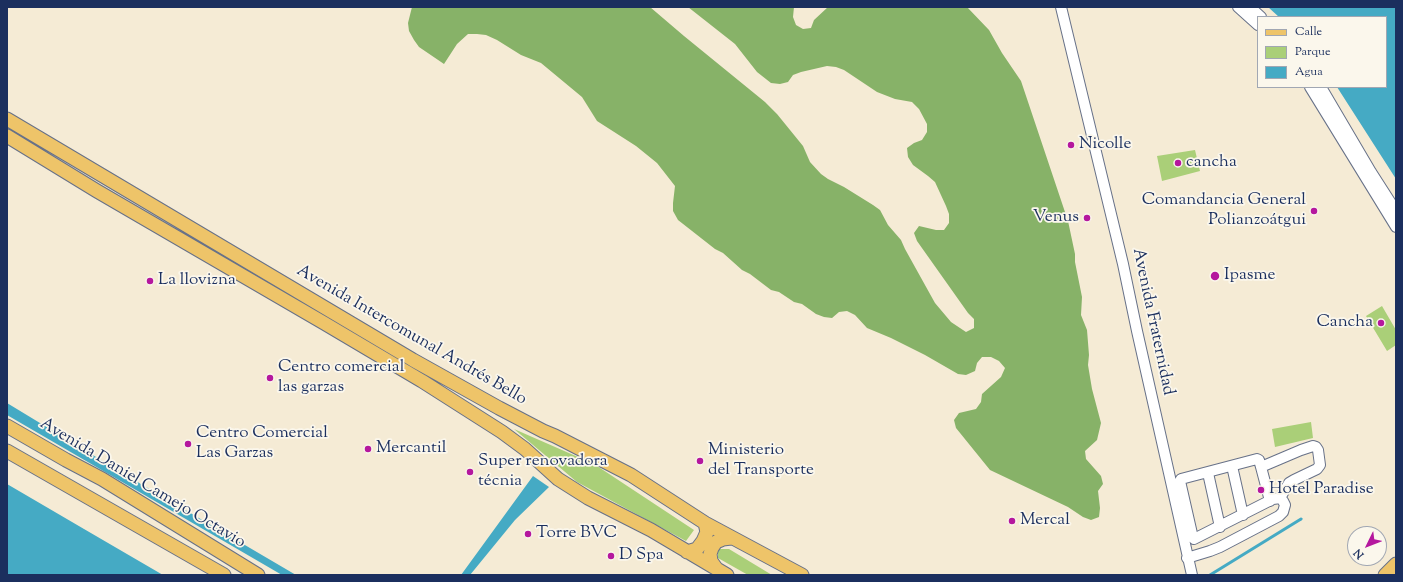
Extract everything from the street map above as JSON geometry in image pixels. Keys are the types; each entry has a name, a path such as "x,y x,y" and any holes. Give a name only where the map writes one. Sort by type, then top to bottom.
{"main road":[{"name":"Avenida Intercomunal Andrés Bello","path":"7,119 413,360 498,408 631,475 705,523 802,575"},
{"name":"Avenida Intercomunal Andrés Bello","path":"7,136 97,192 318,319 422,381 502,432 525,449 558,479 588,498 651,530 722,572"},
{"name":"Avenida Daniel Camejo Octavio","path":"7,426 102,479 258,575"},
{"name":"Avenida Daniel Camejo Octavio","path":"7,451 224,575"},
{"path":"687,552 697,549 703,541 707,532 705,523"},
{"path":"722,572 711,561 710,554 716,542 723,538 731,538"}],"street":[{"name":"Avenida Fraternidad","path":"1061,7 1123,264 1136,330 1191,573"},
{"path":"1238,7 1257,24"},
{"path":"1250,7 1260,16"},
{"path":"1311,88 1396,227"},
{"path":"1322,88 1371,172 1396,211"},
{"path":"1261,467 1313,446 1318,450 1320,465 1316,469 1294,480 1275,500 1196,539 1193,538 1180,480 1258,460 1275,500"},
{"path":"1232,466 1244,514"},
{"path":"1208,472 1220,527"},
{"path":"1187,558 1220,547 1278,516 1285,506 1283,501 1275,500"}],"green space":[{"path":"412,7 650,7 765,102 777,114 803,146 810,162 821,174 880,210 888,225 901,240 935,303 951,322 966,332 974,328 974,319 968,313 917,241 914,233 919,226 936,230 944,230 949,223 949,214 935,182 913,165 908,157 907,148 922,140 927,132 927,124 919,109 912,102 895,99 877,92 844,70 836,67 827,66 801,72 793,75 788,82 780,84 771,83 757,72 735,44 688,7 794,7 793,17 796,25 803,29 811,28 814,20 828,7 967,7 989,30 1002,53 1021,81 1068,221 1082,297 1081,315 1087,330 1089,355 1088,365 1092,389 1101,423 1097,440 1085,451 1086,459 1101,476 1103,484 1098,491 1100,508 1099,517 1091,520 1083,517 1068,507 990,470 956,428 954,420 959,413 976,409 981,402 982,394 1001,377 1005,368 999,361 991,357 982,357 977,363 975,371 966,375 958,374 925,355 867,328 855,315 847,311 839,312 832,318 824,317 816,314 802,304 794,302 779,292 771,290 750,274 742,270 723,253 715,249 678,220 673,211 675,186 657,163 636,146 597,121 582,97 541,63 521,55 486,35 468,34 457,44 444,64 419,47 414,40 409,31 408,23"},
{"name":"cancha","path":"1195,150 1200,171 1162,181 1157,156"},
{"name":"Cancha","path":"1382,306 1396,330 1396,345 1387,351 1366,316"},
{"path":"1311,422 1313,438 1275,447 1272,429"},
{"path":"514,429 594,464 694,530 686,541 577,482"},
{"path":"718,549 729,549 772,575 748,575 718,558"}],"water":[{"path":"1268,7 1396,7 1396,179 1338,88 1387,88 1387,16 1278,16"},
{"path":"7,403 296,575 282,575 7,415"},
{"path":"533,476 549,487 515,520 470,575 461,575"},
{"path":"7,484 84,529 163,575 7,575"}],"waterway":[{"path":"1210,575 1301,519"}],"place":[{"name":"Nicolle","path":"1071,145"},
{"name":"cancha","path":"1178,163"},
{"name":"Comandancia General Polianzoátgui","path":"1314,211"},
{"name":"Venus","path":"1087,218"},
{"name":"Ipasme","path":"1215,276"},
{"name":"La llovizna","path":"150,281"},
{"name":"Cancha","path":"1381,323"},
{"name":"Centro comercial las garzas","path":"270,378"},
{"name":"Centro Comercial Las Garzas","path":"188,444"},
{"name":"Mercantil","path":"368,449"},
{"name":"Ministerio del Transporte","path":"700,461"},
{"name":"Super renovadora técnia","path":"470,472"},
{"name":"Hotel Paradise","path":"1261,490"},
{"name":"Mercal","path":"1012,521"},
{"name":"Torre BVC","path":"528,534"},
{"name":"D Spa","path":"611,556"}]}
